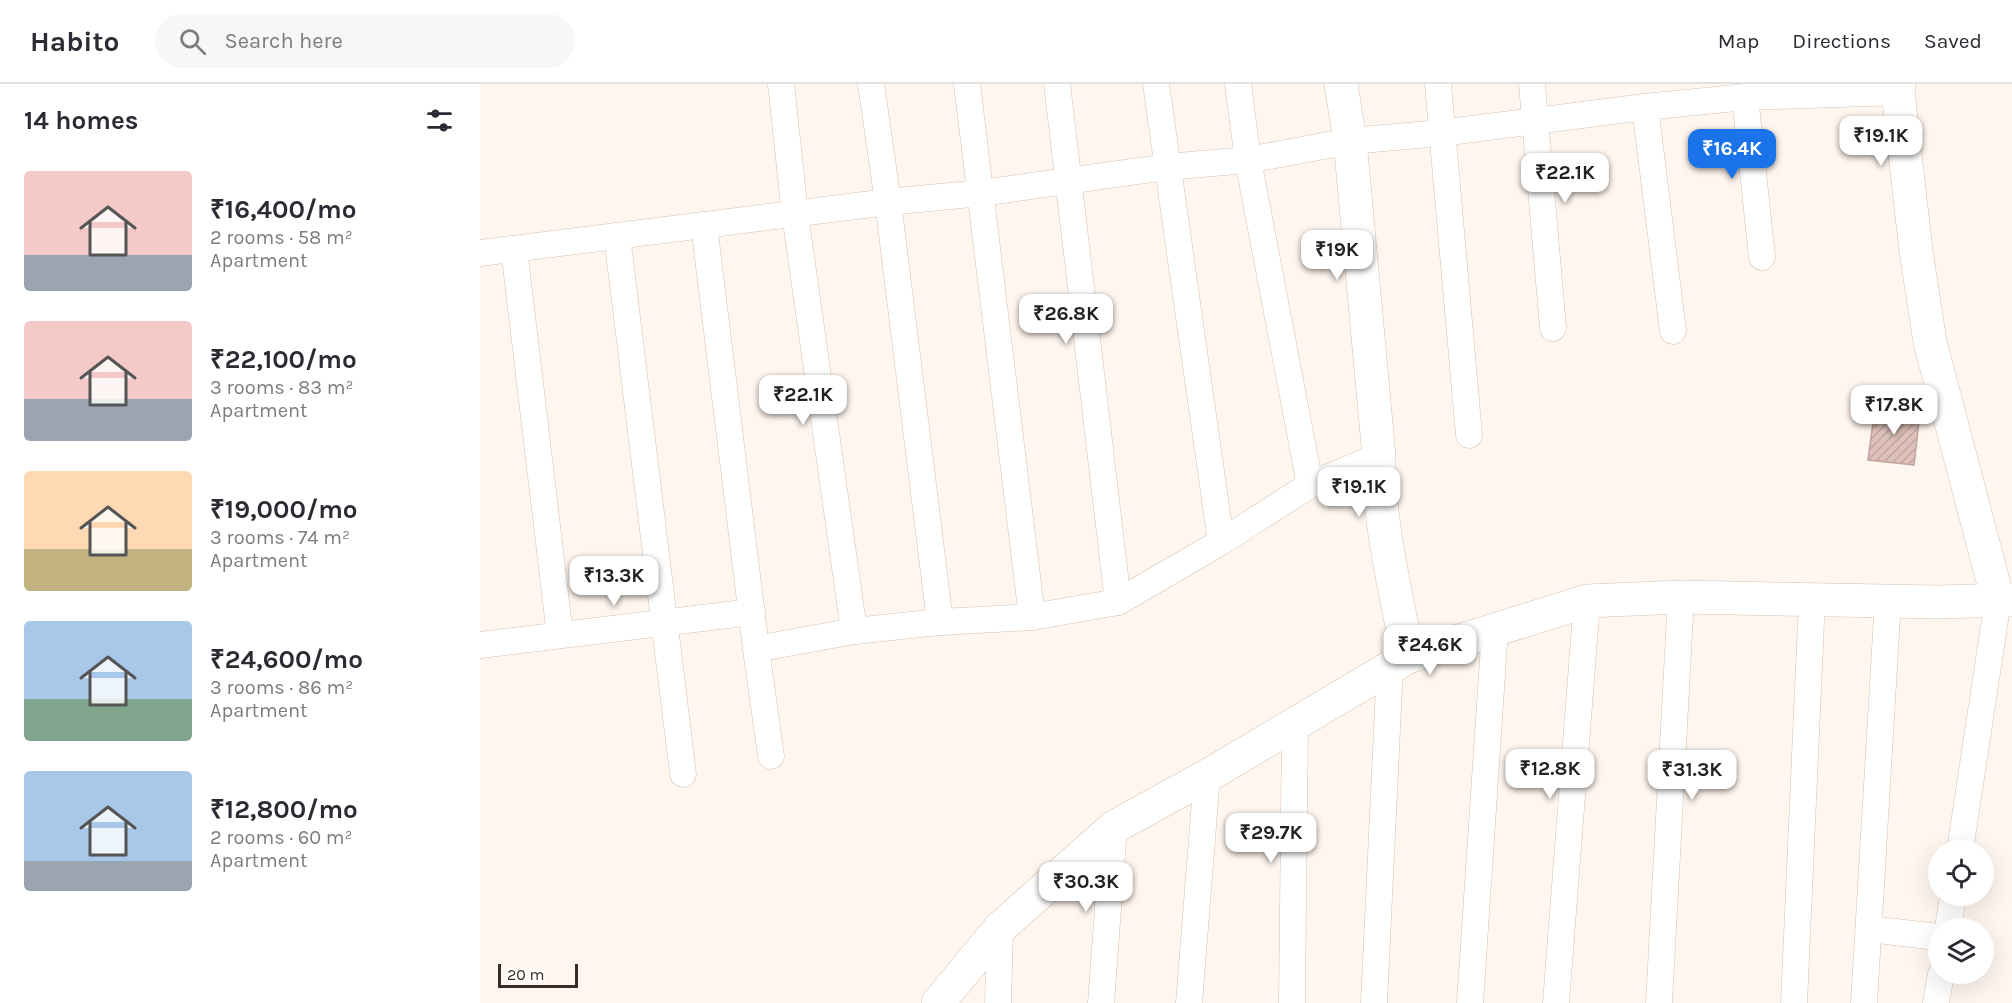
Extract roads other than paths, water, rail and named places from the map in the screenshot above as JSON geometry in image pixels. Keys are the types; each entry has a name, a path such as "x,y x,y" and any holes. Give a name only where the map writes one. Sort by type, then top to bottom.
{"street":[{"path":"781,84 795,214 854,631"},
{"path":"871,84 888,202 940,622"},
{"path":"967,84 1032,617"},
{"path":"1057,84 1118,602"},
{"path":"1156,84 1221,543"},
{"path":"1238,84 1248,160 1310,485"},
{"path":"1341,84 1350,141 1399,661 1374,1003"},
{"path":"1438,84 1469,435"},
{"path":"1532,84 1553,328"},
{"path":"480,254 888,202 981,193 1167,167 1248,160 1350,141 1442,133 1645,107 1898,88 1916,251 1930,342 2005,600 1962,840"},
{"path":"1745,98 1762,257"},
{"path":"1645,107 1674,331"},
{"path":"704,225 771,756"},
{"path":"617,236 683,774"},
{"path":"514,249 560,635"},
{"path":"756,649 854,631 940,622 1032,617 1118,602 1221,543 1310,485 1379,466"},
{"path":"938,1003 1000,928 1114,827 1295,725 1399,661 1587,601 1681,597 1937,602 2005,600"},
{"path":"1659,1003 1681,597"},
{"path":"1794,1003 1812,599"},
{"path":"1864,1003 1888,600"},
{"path":"1556,1003 1587,601"},
{"path":"480,645 752,612"},
{"path":"1470,1003 1495,629"},
{"path":"1292,1003 1295,725"},
{"path":"1189,1003 1207,776"},
{"path":"1101,1003 1114,827"},
{"path":"998,1003 1000,928"},
{"path":"1869,929 1928,936"},
{"path":"1936,1003 1939,984"}]}
